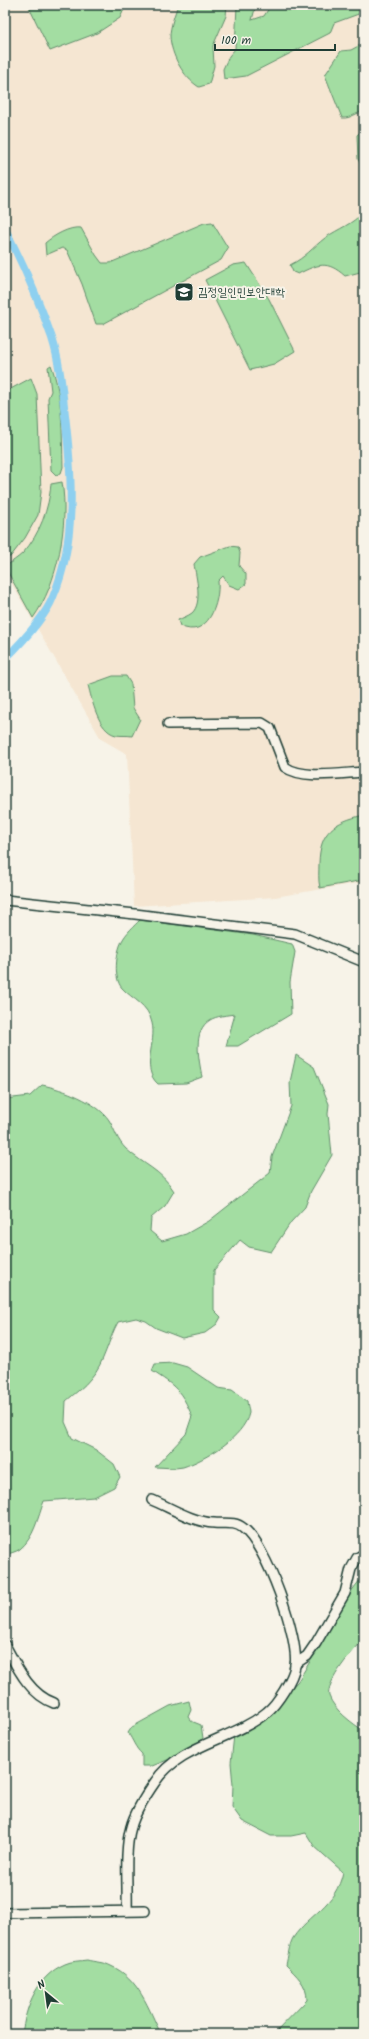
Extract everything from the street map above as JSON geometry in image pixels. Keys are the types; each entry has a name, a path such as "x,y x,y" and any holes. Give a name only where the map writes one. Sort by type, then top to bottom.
{"street":[{"path":"168,724 262,723 270,728 282,761 285,767 290,771 318,774 364,772"},
{"path":"5,900 222,924 296,934 364,962"},
{"path":"127,1911 128,1842 131,1826 156,1781 168,1767 209,1743 252,1723 268,1712 280,1697 291,1676 295,1664 292,1632 284,1608 260,1547 250,1533 242,1526 201,1521 152,1500"},
{"path":"295,1664 307,1656 316,1643 345,1593 351,1569 357,1558 364,1554"},
{"path":"5,1645 29,1684 42,1697 54,1703"},
{"path":"5,1913 145,1911"}],"shaded area":[{"name":"김정일인민보안대학","path":"5,5 364,5 364,882 275,897 134,906 127,754 101,739 9,579 5,581"}],"green space":[{"path":"28,5 126,5 120,18 97,33 50,51"},
{"path":"178,5 227,5 226,16 213,46 214,66 209,84 199,87 193,83 175,58 170,32"},
{"path":"237,5 256,5 252,20 264,16 271,5 364,5 364,12 334,23 330,33 246,76 224,79 223,69 229,56 235,49"},
{"path":"364,43 364,112 342,118 325,75 341,51 351,50"},
{"path":"364,129 364,170 358,159 357,135"},
{"path":"364,211 364,271 345,276 333,268 322,265 298,274 293,272 290,265 305,256 325,238 355,220"},
{"path":"212,222 228,248 221,260 103,324 96,324 82,284 67,250 62,248 46,255 45,243 52,237 67,230 77,228 81,228 102,263 110,263 204,223"},
{"path":"246,263 269,299 295,351 274,364 250,370 205,280 233,265"},
{"path":"51,365 58,389 62,428 63,467 61,473 56,475 51,470 48,398 51,391 48,367"},
{"path":"31,378 37,394 41,492 38,515 25,538 11,556 5,560 5,392"},
{"path":"62,482 64,516 60,553 49,588 42,604 33,618 5,567 19,557 29,546 43,520 51,484"},
{"path":"230,546 238,547 240,553 239,566 246,574 246,584 239,589 229,585 223,576 218,581 217,599 214,608 210,617 205,623 198,628 190,629 180,626 178,620 192,613 197,603 198,590 194,564 200,557"},
{"path":"113,676 126,676 131,684 133,708 140,719 132,736 116,735 110,732 100,721 94,706 88,685"},
{"path":"364,815 364,880 320,888 320,852 322,843 326,836 337,825 344,821"},
{"path":"140,920 253,935 292,944 295,952 290,982 291,1014 238,1046 226,1046 235,1014 210,1020 204,1025 199,1038 198,1054 202,1077 186,1083 158,1084 150,1071 153,1031 150,1017 144,1007 122,988 119,984 116,972 118,952 122,941 128,932"},
{"path":"296,1055 314,1067 329,1104 328,1114 332,1155 311,1191 305,1207 291,1222 271,1252 249,1247 240,1240 214,1270 214,1310 221,1317 217,1324 205,1333 182,1338 156,1328 146,1321 136,1318 118,1322 96,1372 66,1401 65,1422 72,1438 96,1450 114,1464 120,1477 114,1487 94,1497 44,1501 29,1539 20,1549 5,1555 5,1099 30,1096 42,1085 79,1097 104,1113 123,1146 164,1178 174,1191 165,1206 151,1218 150,1231 162,1241 186,1234 209,1221 270,1173 272,1157 291,1106 290,1082"},
{"path":"173,1363 187,1367 218,1388 232,1390 247,1401 249,1413 246,1422 232,1439 202,1459 183,1467 155,1467 186,1434 192,1416 181,1394 172,1385 152,1371 155,1364"},
{"path":"364,1575 364,1640 341,1666 331,1683 329,1696 339,1711 364,1731 364,2034 274,2034 307,2000 307,1994 303,1985 286,1965 293,1938 328,1901 339,1884 343,1872 314,1846 306,1833 291,1836 271,1836 242,1821 232,1807 233,1785 231,1763 234,1735 281,1699 298,1681 319,1647 335,1612"},
{"path":"189,1701 191,1710 188,1717 191,1721 201,1725 203,1738 193,1750 152,1766 142,1766 142,1754 128,1733 132,1727 170,1706"},
{"path":"87,1960 108,1965 121,1971 129,1978 142,1995 161,2034 22,2034 26,2013 34,1993 47,1976 55,1969 67,1963"}],"waterway":[{"path":"5,229 36,296 52,338 57,357 62,386 71,484 69,530 61,576 53,597 39,622 5,659"}],"place":[{"name":"김정일인민보안대학","path":"184,292"}]}
